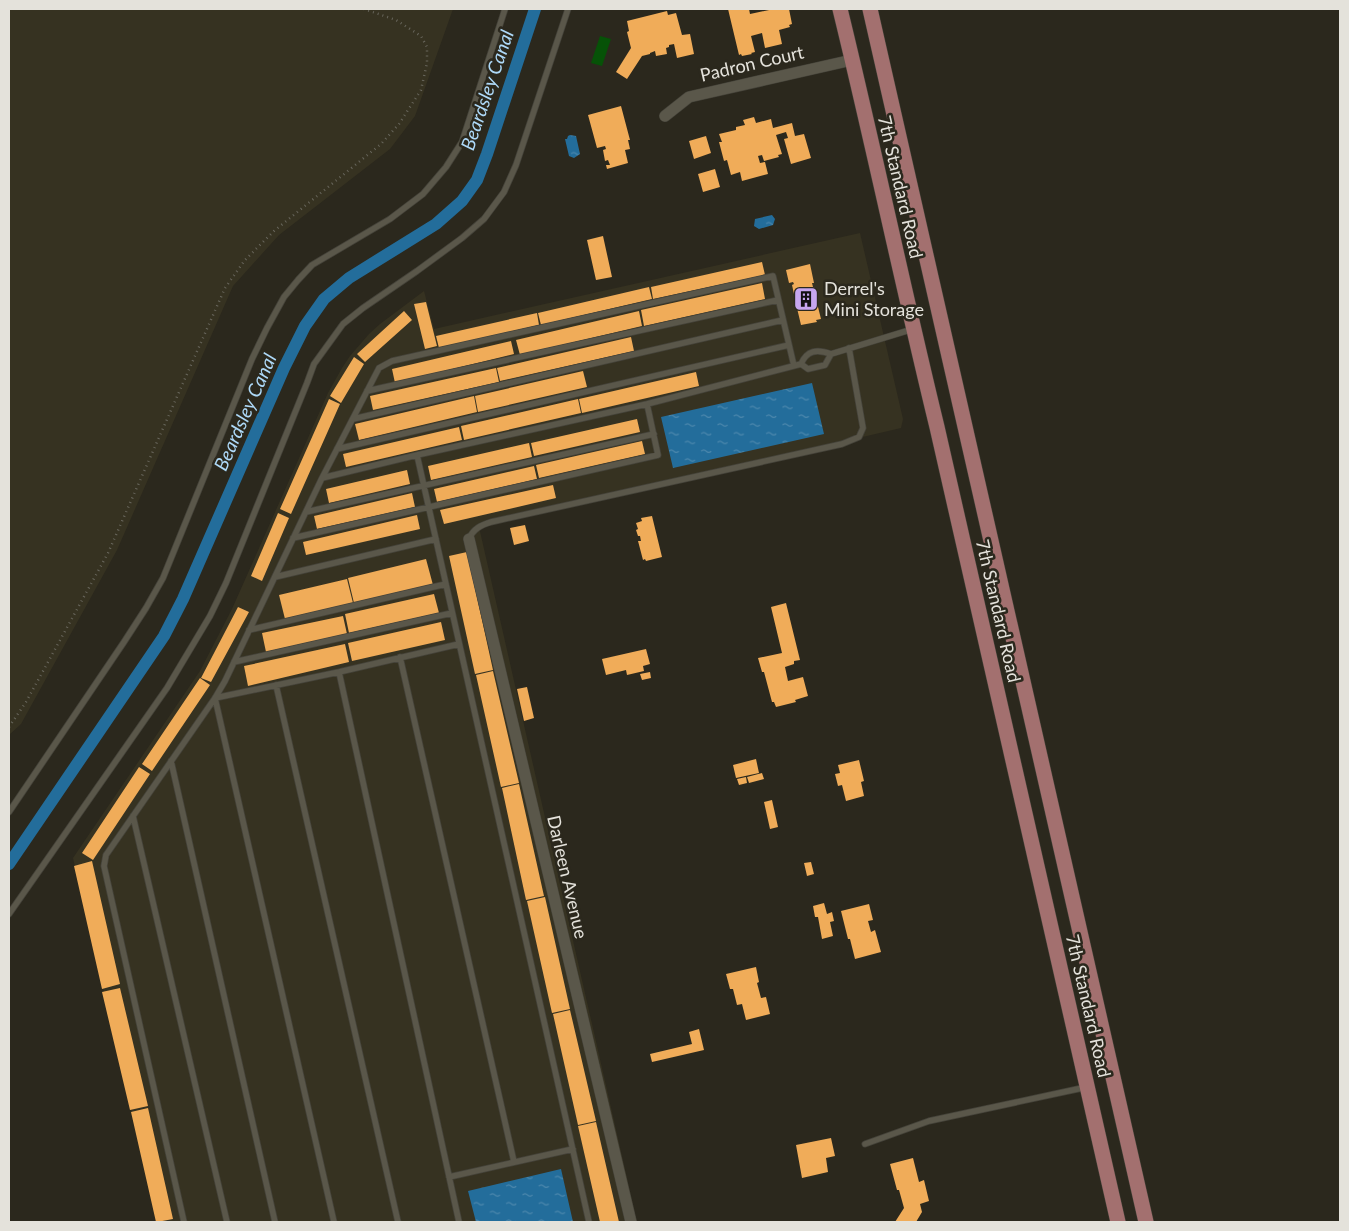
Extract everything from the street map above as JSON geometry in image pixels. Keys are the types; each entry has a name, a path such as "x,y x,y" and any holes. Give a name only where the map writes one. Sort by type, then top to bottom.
{"main road":[{"name":"7th Standard Road","path":"840,9 1118,1222"},
{"name":"7th Standard Road","path":"870,9 1146,1222"}],"street":[{"name":"Padron Court","path":"665,116 689,96 852,60"},
{"name":"Darleen Avenue","path":"469,539 631,1222"}],"lane":[{"path":"9,812 146,608 158,585 252,359 284,297 312,265 390,219 423,194 446,167 462,142 505,9"},
{"path":"9,914 167,688 210,616 230,574 314,364 343,324 462,238 484,219 504,192 516,164 568,9"},
{"path":"184,1222 104,866 106,855 215,698 322,478 379,368 392,360 773,276 794,366"},
{"path":"367,391 778,300"},
{"path":"353,419 783,320"},
{"path":"801,364 804,356 810,353 821,350 831,354 913,329"},
{"path":"337,449 789,345"},
{"path":"469,539 472,533 482,524 842,444 858,437 863,428 849,348"},
{"path":"801,364 808,369 825,365 831,354"},
{"path":"322,478 647,404 801,364"},
{"path":"293,538 658,455 647,404"},
{"path":"306,512 654,434"},
{"path":"417,455 589,1222"},
{"path":"275,577 436,539"},
{"path":"249,630 446,584"},
{"path":"234,662 452,613"},
{"path":"215,698 459,644"},
{"path":"400,658 514,1162"},
{"path":"338,672 460,1222"},
{"path":"276,685 398,1222"},
{"path":"215,698 334,1222"},
{"path":"171,761 275,1222"},
{"path":"133,816 228,1222"},
{"path":"865,1144 929,1121 1087,1087"},
{"path":"450,1177 573,1149"}],"path":[{"path":"9,727 48,664 108,552 225,288 244,260 274,231 382,144 399,124 421,90 427,63 427,47 421,36 396,20 364,9"}],"shaded area":[{"path":"9,9 453,9 415,116 390,149 279,235 233,286 117,550 21,724 9,735"},
{"name":"Derrel's Mini Storage","path":"860,233 903,419 901,428 479,527 637,1222 157,1222 73,858 200,671 232,609 328,393 350,356 380,324 424,291 434,329"}],"green space":[{"path":"600,36 611,39 602,66 591,63"}],"water":[{"path":"570,135 576,136 580,154 574,158 569,156 565,139"},
{"path":"772,215 775,219 773,225 759,229 754,226 755,219"},
{"path":"812,383 824,434 673,468 661,417"},
{"path":"561,1169 573,1222 476,1222 468,1191"}],"building":[{"path":"728,9 749,9 750,14 774,9 789,9 792,24 789,25 790,27 779,30 782,44 765,48 762,33 751,36 755,52 742,56 741,54 739,55"},
{"path":"667,11 668,15 676,13 682,35 690,34 694,54 677,58 674,44 669,45 666,48 667,54 656,56 655,51 642,56 627,79 616,72 631,48 627,32 629,31 627,21"},
{"path":"621,106 630,140 628,140 630,149 625,150 628,163 607,169 606,165 610,165 608,160 605,161 603,150 606,149 605,146 597,148 588,115"},
{"path":"754,117 756,123 771,119 773,128 792,123 795,136 804,134 811,158 791,164 784,139 788,138 786,132 776,135 782,154 778,155 779,157 764,161 762,155 758,156 760,163 765,162 768,174 742,181 740,172 731,175 727,160 724,161 719,134 736,130 736,127 745,125 743,120"},
{"path":"706,136 711,153 694,159 689,141"},
{"path":"715,169 720,187 703,192 698,174"},
{"path":"603,236 612,277 596,280 587,240"},
{"path":"762,262 765,275 653,299 651,287"},
{"name":"Derrel's Mini Storage","path":"810,264 814,283 812,283 821,319 816,320 817,322 801,325 796,304 798,304 796,293 794,294 792,285 794,284 793,282 789,283 786,270"},
{"path":"762,283 765,299 644,326 641,310"},
{"path":"649,287 652,299 541,325 538,313"},
{"path":"426,302 437,346 425,349 414,304"},
{"path":"404,311 412,320 365,362 357,354"},
{"path":"639,311 642,326 520,355 516,340"},
{"path":"537,313 539,325 439,348 436,336"},
{"path":"631,337 634,351 500,381 497,368"},
{"path":"511,341 514,354 395,383 392,369"},
{"path":"354,357 364,364 341,403 330,396"},
{"path":"496,368 499,382 373,410 370,396"},
{"path":"583,371 587,387 478,412 475,396"},
{"path":"696,372 699,386 582,413 579,399"},
{"path":"474,396 477,412 359,440 355,424"},
{"path":"329,399 340,404 291,514 280,509"},
{"path":"578,399 581,413 464,440 461,426"},
{"path":"637,419 640,432 534,456 531,443"},
{"path":"459,427 462,440 346,467 343,454"},
{"path":"642,441 645,454 539,478 536,465"},
{"path":"529,443 532,457 431,480 428,466"},
{"path":"534,466 537,479 437,502 434,489"},
{"path":"407,470 410,484 329,503 326,489"},
{"path":"553,485 556,498 444,524 440,510"},
{"path":"412,493 415,507 317,529 314,516"},
{"path":"278,513 289,518 262,581 251,576"},
{"path":"417,515 420,529 306,555 303,542"},
{"path":"652,516 662,557 646,561 645,559 643,560 638,541 641,541 636,530 638,529 636,523 642,521 641,518"},
{"path":"525,525 529,541 514,545 510,528"},
{"path":"467,552 493,670 475,674 449,556"},
{"path":"426,559 433,585 354,603 348,578"},
{"path":"347,579 353,603 285,619 279,595"},
{"path":"434,594 439,613 349,633 345,614"},
{"path":"786,603 800,660 794,661 794,664 785,667 788,681 803,677 808,696 795,700 796,702 776,707 774,702 772,702 758,658 782,653 771,607"},
{"path":"238,607 249,612 211,682 201,678"},
{"path":"343,616 347,634 266,652 262,633"},
{"path":"441,622 445,640 352,661 348,643"},
{"path":"345,644 349,662 248,686 244,666"},
{"path":"646,649 650,664 643,666 644,671 627,675 626,670 606,675 602,659"},
{"path":"493,671 519,783 501,787 476,675"},
{"path":"650,672 651,678 642,680 640,674"},
{"path":"200,678 210,685 152,771 142,764"},
{"path":"527,687 534,718 524,721 517,689"},
{"path":"756,759 759,773 736,778 733,765"},
{"path":"859,760 864,781 861,782 864,796 846,801 842,785 838,786 835,774 840,773 838,765"},
{"path":"139,767 150,774 93,860 82,853"},
{"path":"762,773 764,779 749,783 747,777"},
{"path":"746,777 747,783 739,785 737,779"},
{"path":"519,784 544,896 526,900 502,788"},
{"path":"772,800 778,827 770,829 764,802"},
{"path":"92,861 120,984 102,989 74,866"},
{"path":"811,862 814,874 807,876 804,863"},
{"path":"545,897 570,1009 552,1013 527,901"},
{"path":"824,903 827,914 832,912 834,921 830,922 833,936 822,939 818,917 815,917 813,906"},
{"path":"869,904 873,920 868,921 871,932 875,930 881,952 855,959 841,911"},
{"path":"756,967 759,982 757,983 761,998 766,997 770,1014 746,1020 742,1004 737,1005 733,989 730,989 726,974"},
{"path":"120,988 148,1106 130,1110 102,992"},
{"path":"570,1010 596,1121 578,1125 553,1014"},
{"path":"699,1029 704,1050 652,1062 650,1054 692,1044 689,1032"},
{"path":"148,1108 173,1219 157,1222 131,1112"},
{"path":"596,1122 619,1222 600,1222 578,1126"},
{"path":"831,1138 835,1156 826,1158 828,1172 802,1178 796,1145"},
{"path":"913,1158 919,1182 924,1180 929,1201 920,1204 922,1212 916,1222 895,1222 904,1208 890,1164"}],"waterway":[{"name":"Beardsley Canal","path":"9,864 164,636 183,599 284,368 305,326 324,299 349,278 436,224 462,201 477,180 535,9"}],"place":[{"name":"Derrel's Mini Storage","path":"806,299"}]}
